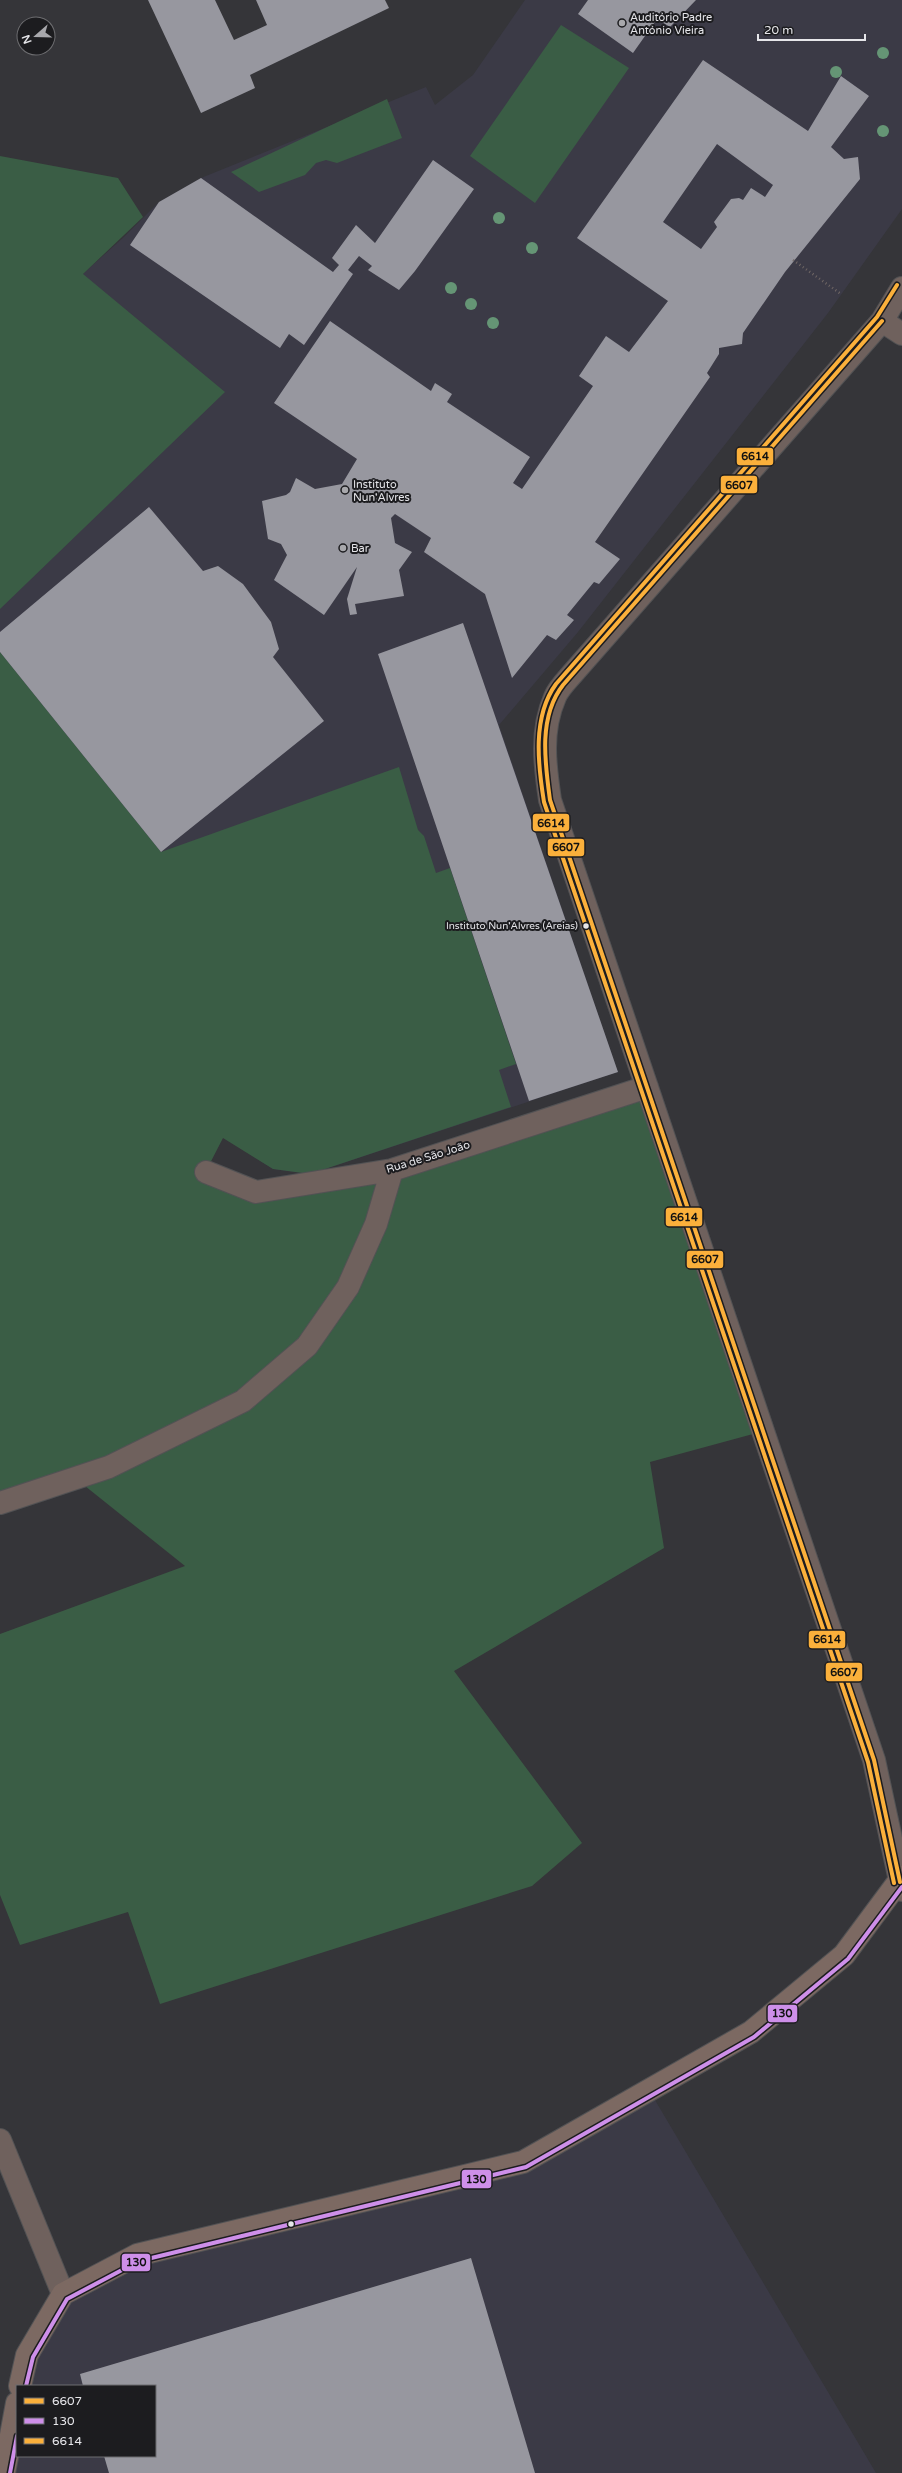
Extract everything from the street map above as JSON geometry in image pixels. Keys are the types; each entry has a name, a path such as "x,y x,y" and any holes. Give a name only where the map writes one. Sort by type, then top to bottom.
{"main road":[{"path":"20,2385 27,2355 63,2294 137,2254 523,2162 751,2032 844,1955 901,1883"},
{"path":"3,2470 16,2408"}],"street":[{"path":"901,1883 874,1760 550,800 544,757 546,725 555,696 573,673 882,321 902,288"},
{"path":"882,321 902,334"},
{"name":"Rua de São João","path":"206,1172 256,1192 392,1170 647,1088"},
{"path":"0,1503 109,1467 243,1401 307,1346 348,1287 376,1224 392,1170"},
{"path":"0,2140 63,2294"}],"path":[{"path":"793,260 841,294"}],"shaded area":[{"name":"Instituto Nun'Alvres","path":"525,0 902,0 902,209 828,313 578,632 499,725 618,1072 310,1174 273,1169 223,1137 0,652 0,348 124,237 159,202 201,178 426,87 435,105 473,75"},
{"path":"649,2090 876,2473 4,2473 16,2457 156,2457 156,2385 20,2385 63,2294 137,2255 523,2162"}],"green space":[{"path":"561,25 629,68 535,203 470,156"},
{"path":"387,99 402,138 337,163 326,160 316,163 305,175 259,192 231,172"},
{"path":"0,156 118,178 143,217 83,274 225,392 0,609"},
{"path":"0,652 161,852 399,767 418,830 424,836 436,873 450,868 516,1064 499,1070 511,1107 310,1174 273,1169 223,1138 206,1171 256,1192 392,1170 647,1087 764,1431 650,1462 664,1548 454,1671 582,1843 532,1886 160,2004 128,1912 20,1945 0,1895 0,1634 185,1566 75,1478 0,1503"}],"building":[{"path":"148,0 215,0 234,40 267,25 256,0 385,0 389,8 250,75 255,88 201,113"},
{"name":"Auditório Padre António Vieira","path":"588,0 696,0 670,27 657,19 633,53 578,14"},
{"path":"703,60 808,131 841,76 869,96 831,147 844,159 858,157 860,179 785,272 743,333 742,344 719,348 719,354 707,373 710,377 595,542 620,559 599,584 594,582 567,615 574,620 556,640 547,635 512,678 485,594 424,552 431,538 395,514 391,518 395,543 412,552 399,570 404,596 355,604 357,614 350,615 347,599 357,567 324,615 274,580 287,555 281,544 268,539 262,501 286,495 290,492 296,478 315,489 342,484 357,459 274,403 330,321 431,391 435,383 452,394 447,402 530,457 513,483 522,489 593,386 579,376 606,336 629,352 668,301 577,238","holes":["717,144 773,185 765,197 751,188 743,200 739,198 731,199 714,222 717,227 701,249 663,222"]},
{"path":"433,160 474,189 415,271 399,290 368,270 372,266 359,256 348,270 353,274 304,345 289,334 280,348 130,245 159,202 201,178 333,272 339,265 332,258 356,225 375,243"},
{"path":"149,507 203,571 218,566 243,584 271,622 279,649 273,657 324,721 161,852 0,652 0,632"},
{"path":"463,623 618,1072 529,1101 378,654"},
{"path":"471,2258 535,2473 109,2473 104,2457 156,2457 156,2385 83,2385 80,2374"}],"transit line":[{"name":"6614","path":"894,1883 868,1762 544,802 540,773 539,742 543,711 548,697 556,684 877,317 897,285"},
{"name":"6607","path":"882,321 563,685 555,698 550,711 545,741 545,756 550,800 874,1760 900,1882"},
{"name":"130","path":"26,2385 33,2357 67,2299 139,2261 526,2167 754,2037 848,1959 902,1887"},
{"name":"130","path":"10,2473 16,2441"}],"place":[{"name":"Auditório Padre António Vieira","path":"622,23"},
{"name":"Instituto Nun'Alvres","path":"345,490"},
{"name":"Bar","path":"343,548"},
{"name":"Instituto Nun'Alvres (Areias)","path":"586,926"}]}
